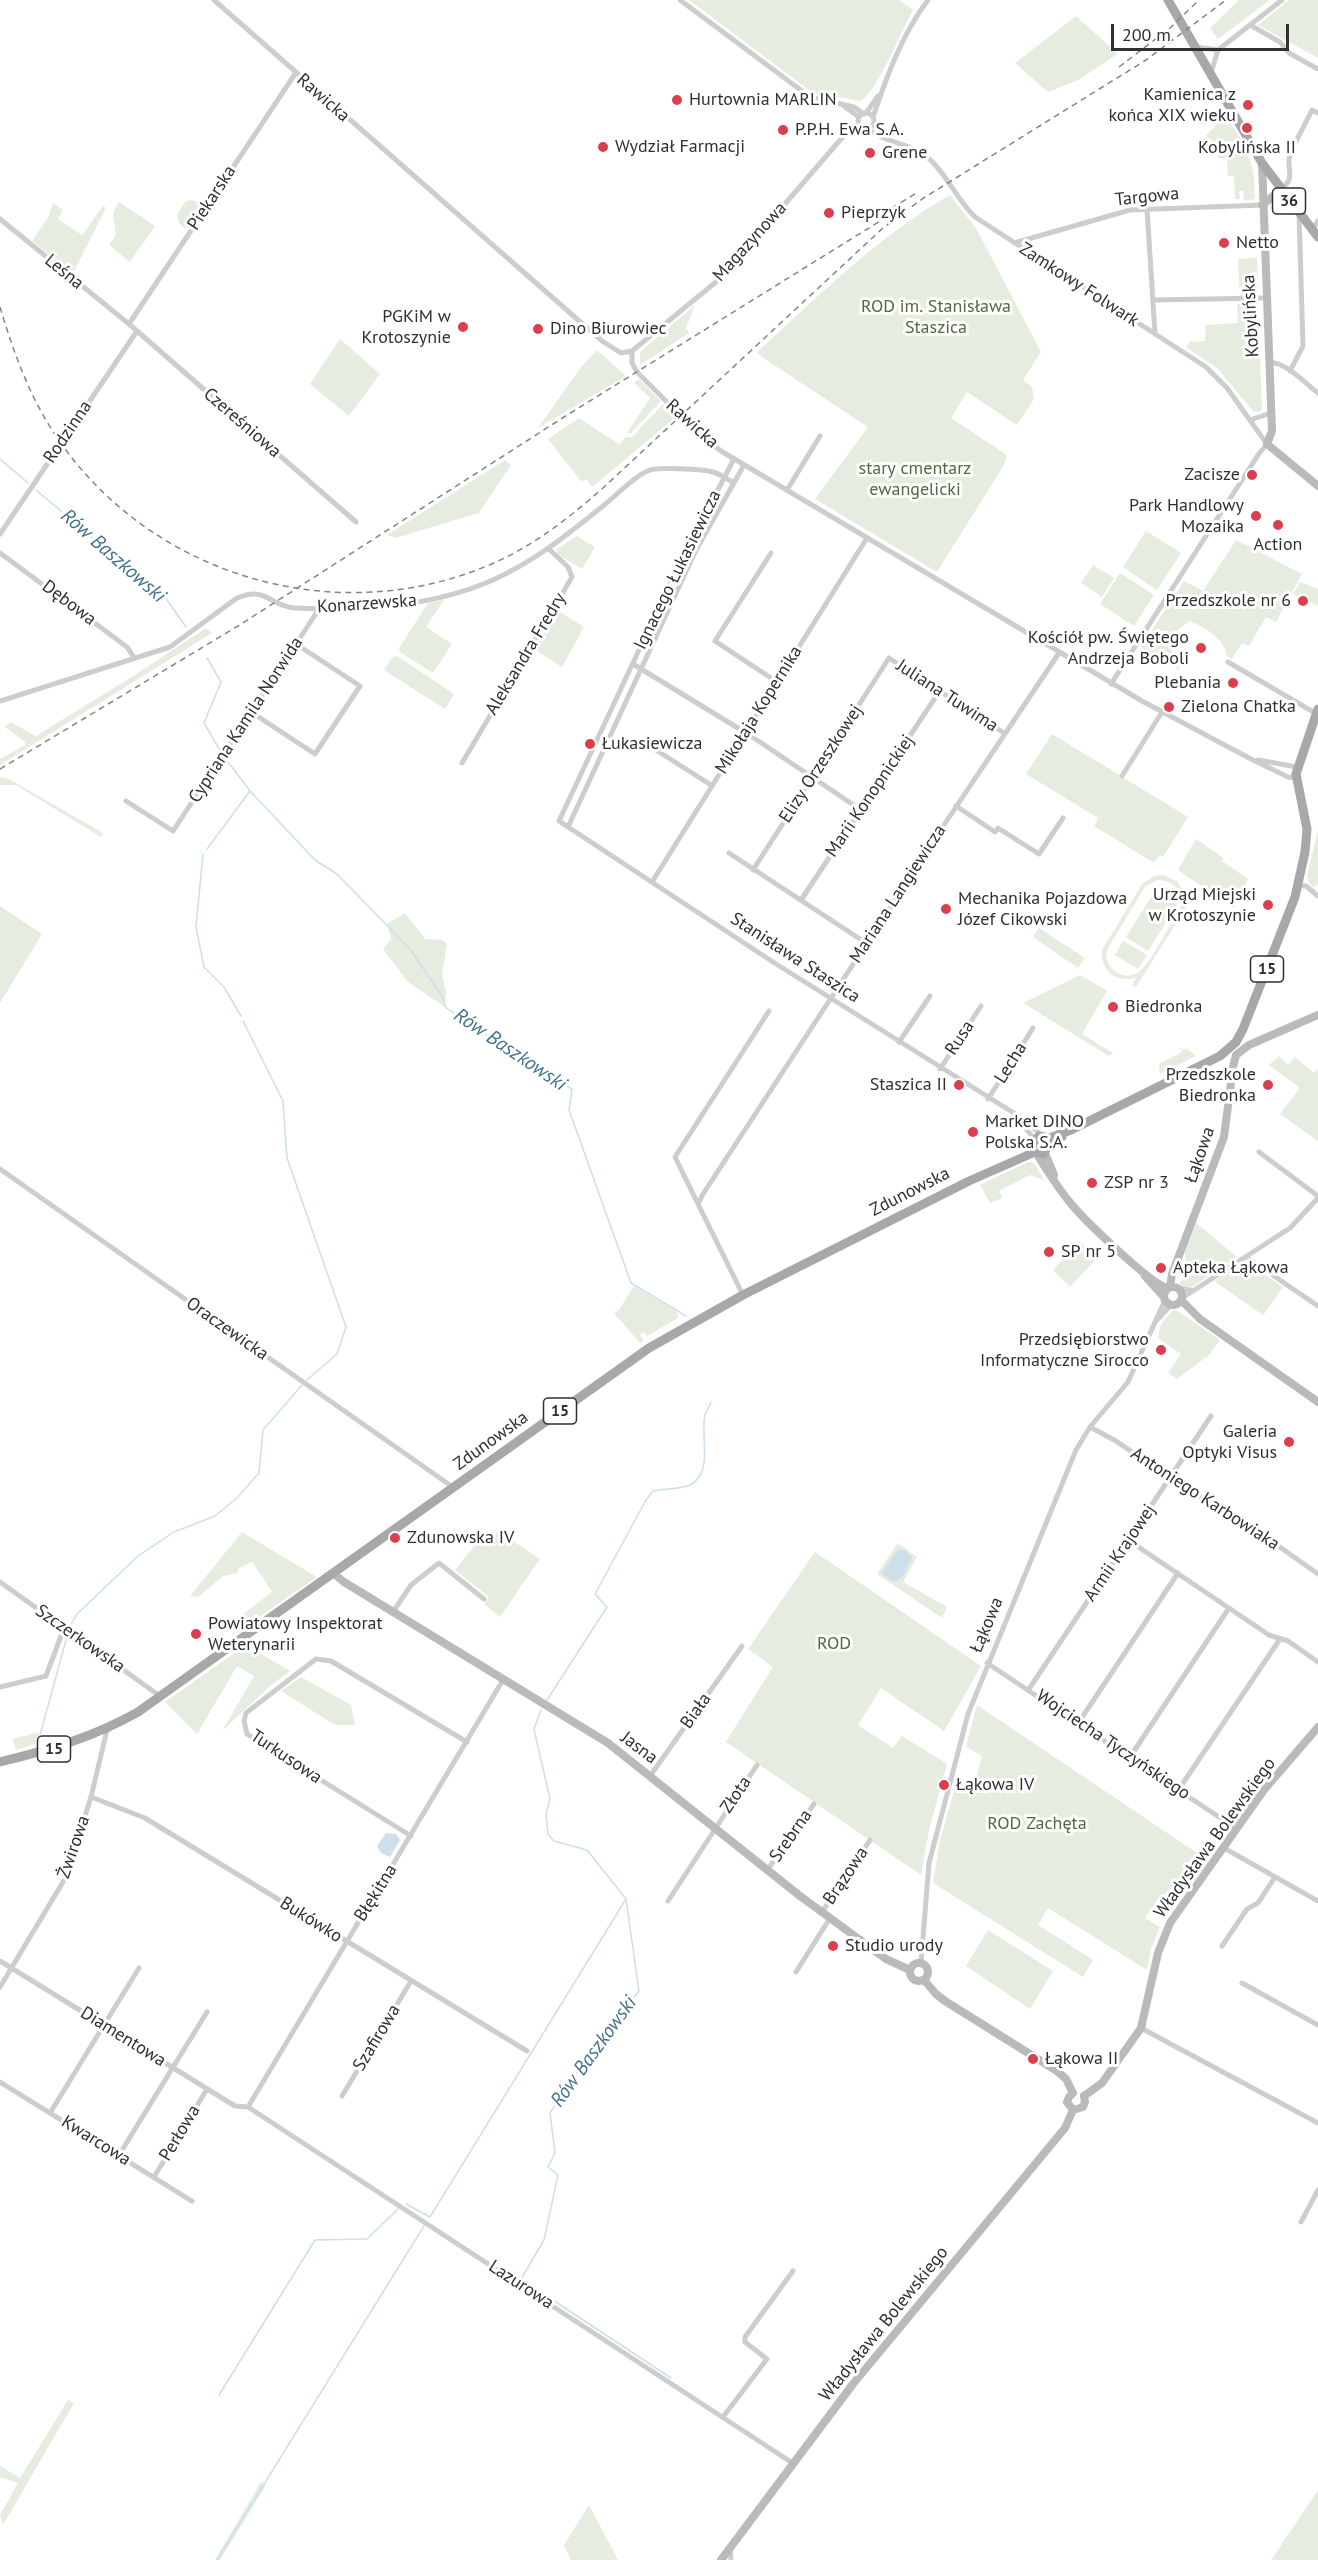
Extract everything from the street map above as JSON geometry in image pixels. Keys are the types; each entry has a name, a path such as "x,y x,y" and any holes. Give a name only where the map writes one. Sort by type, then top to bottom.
{"main road":[{"name":"Kobylińska","path":"1168,0 1262,163"},
{"name":"36","path":"1262,163 1315,234"},
{"name":"15","path":"1298,885 1307,829 1297,767 1318,712"},
{"name":"Zdunowska","path":"0,1762 51,1750 107,1730 160,1696 649,1348 743,1295 1228,1050 1243,1029 1289,915 1298,885"}],"street":[{"name":"Rawicka","path":"214,0 295,74 602,341 621,353 633,351 632,363 637,372 699,434 734,459 1111,684 1249,758 1288,777 1297,778"},
{"path":"680,0 800,91 824,101 854,107 863,115 873,117"},
{"path":"870,126 879,95 913,22 928,0"},
{"path":"1211,73 1218,50 1282,0"},
{"path":"1250,25 1280,42 1289,53 1318,69"},
{"path":"1196,47 1218,50"},
{"name":"Piekarska","path":"129,324 295,74"},
{"path":"860,125 863,115 879,95"},
{"path":"1262,205 1285,186 1292,172 1289,158 1312,110 1318,113"},
{"name":"Magazynowa","path":"633,351 722,277 847,132 860,125"},
{"name":"Zamkowy Folwark","path":"860,125 870,126 883,138 923,153 940,170 966,208 1014,243 1218,377 1267,444"},
{"name":"Kobylińska","path":"1262,163 1272,431 1267,444"},
{"name":"Targowa","path":"1014,243 1120,212 1262,205"},
{"path":"1147,209 1155,334"},
{"path":"1290,371 1302,346 1299,213"},
{"name":"Leśna","path":"0,219 129,324"},
{"path":"1315,234 1318,221"},
{"path":"1153,300 1266,298"},
{"name":"Czereśniowa","path":"129,324 356,522"},
{"name":"Rodzinna","path":"0,534 137,331"},
{"path":"1269,362 1275,362 1290,371 1318,393"},
{"path":"1250,420 1271,413"},
{"path":"787,490 820,436"},
{"path":"1111,684 1267,444 1318,486"},
{"name":"Ignacego Łukasiewicza","path":"560,821 686,549 734,459"},
{"name":"Ignacego Łukasiewicza","path":"568,826 695,553 744,465"},
{"name":"Konarzewska","path":"0,701 156,653 180,642 237,598 246,594 263,594 284,606 293,608 318,609 382,606 456,593 524,565 549,549 651,470 712,472 724,477"},
{"name":"Ignacego Łukasiewicza","path":"724,477 734,483"},
{"name":"Mikołaja Kopernika","path":"652,882 867,538"},
{"name":"Aleksandra Fredry","path":"462,763 572,577 568,567 549,549"},
{"path":"686,549 695,553"},
{"name":"Dębowa","path":"0,553 128,648 134,658"},
{"path":"771,553 716,641 777,682"},
{"name":"Cypriana Kamila Norwida","path":"126,801 173,831 318,609"},
{"path":"251,712 315,754 360,686 296,644"},
{"name":"Mariana Langiewicza","path":"698,1204 866,943 1059,653"},
{"name":"Juliana Tuwima","path":"889,658 1004,733"},
{"name":"Elizy Orzeszkowej","path":"753,870 889,658"},
{"path":"1228,662 1318,712"},
{"name":"Ignacego Łukasiewicza","path":"633,664 641,668"},
{"path":"641,668 789,760 861,810"},
{"name":"Marii Konopnickiej","path":"801,900 939,692"},
{"path":"1122,776 1162,712"},
{"path":"656,750 711,785"},
{"name":"Rawicka","path":"1249,758 1297,767"},
{"path":"956,806 994,832 998,828 1039,854 1063,818"},
{"name":"Stanisława Staszica","path":"560,821 1016,1117 1040,1145 1055,1180 1072,1205 1141,1270 1200,1319 1318,1402"},
{"path":"729,853 866,943"},
{"path":"1298,885 1306,886 1318,896"},
{"path":"899,1042 930,996"},
{"name":"Rusa","path":"940,1069 981,1006"},
{"path":"743,1295 675,1157 769,1011"},
{"name":"Łąkowa","path":"921,1963 930,1853 968,1714 1072,1460 1090,1427 1128,1382 1153,1325 1173,1296 1172,1274 1224,1137 1235,1057 1249,1045 1318,1015"},
{"name":"Lecha","path":"988,1099 1033,1028"},
{"path":"1173,1296 1192,1290 1290,1228 1318,1197 1259,1152"},
{"name":"Oraczewicka","path":"0,1169 453,1488"},
{"path":"1246,1257 1318,1306"},
{"name":"Armii Krajowej","path":"1029,1689 1211,1416"},
{"name":"Antoniego Karbowiaka","path":"1090,1427 1116,1441 1170,1478 1257,1531 1318,1574"},
{"path":"1128,1540 1269,1635 1288,1641 1318,1662"},
{"path":"393,1612 411,1585 439,1563 484,1599"},
{"name":"Jasna","path":"333,1573 608,1743 822,1912 886,1959 910,1970"},
{"path":"1078,1722 1178,1573"},
{"name":"Szczerkowska","path":"0,1582 160,1696"},
{"path":"1130,1757 1229,1608"},
{"path":"0,1688 46,1676 64,1628"},
{"path":"1179,1790 1280,1639"},
{"name":"Biała","path":"650,1776 742,1646"},
{"name":"Turkusowa","path":"411,1836 247,1734 244,1721 246,1713 316,1659 331,1661 467,1742"},
{"name":"Wojciecha Tyczyńskiego","path":"987,1663 1237,1829"},
{"name":"Błękitna","path":"248,2107 503,1680"},
{"name":"Władysława Bolewskiego","path":"1084,2096 1102,2083 1141,2028 1165,1932 1267,1786 1318,1727"},
{"name":"Żwirowa","path":"0,1987 66,1876 91,1797 107,1730"},
{"name":"Złota","path":"668,1901 757,1764"},
{"name":"Bukówko","path":"91,1797 145,1818 527,2051"},
{"name":"Srebrna","path":"768,1869 814,1803"},
{"name":"Brązowa","path":"822,1912 870,1840"},
{"path":"1224,1848 1318,1901"},
{"path":"1222,1946 1247,1909 1258,1903 1275,1877"},
{"path":"796,1972 830,1918"},
{"name":"Diamentowa","path":"0,1961 235,2106 248,2107"},
{"path":"921,1963 926,1966 928,1972 924,1980 913,1979 910,1970 915,1964 921,1963"},
{"path":"50,2113 139,1968"},
{"path":"924,1980 945,2001 1058,2071 1066,2079 1073,2093"},
{"name":"Szafirowa","path":"342,2096 411,1981"},
{"path":"1242,1983 1318,2025"},
{"path":"119,2155 207,2012"},
{"path":"1141,2028 1318,2123"},
{"name":"Kwarcowa","path":"0,2082 192,2201"},
{"name":"Perłowa","path":"154,2177 207,2089"},
{"path":"1073,2093 1084,2096 1083,2107 1073,2110 1067,2103 1073,2093"},
{"name":"Lazurowa","path":"248,2107 794,2463"},
{"name":"Władysława Bolewskiego","path":"721,2560 853,2384 1065,2128 1073,2110"},
{"path":"1301,2222 1318,2190"},
{"path":"723,2417 767,2359 745,2342 745,2337 793,2271"},
{"path":"730,2548 732,2560"}],"green space":[{"path":"689,0 899,0 913,10 882,73 861,101 813,93"},
{"path":"1239,0 1270,0 1218,39 1210,28"},
{"path":"1289,0 1318,0 1318,58 1258,25"},
{"path":"1076,16 1118,54 1078,80 1048,92 1015,63"},
{"path":"1223,119 1228,121 1237,133 1249,158 1254,174 1255,199 1244,201 1243,191 1239,191 1240,199 1235,199 1234,176 1228,176 1227,158 1218,158 1217,146 1206,135"},
{"path":"950,195 977,230 1041,352 1023,380 1032,387 1034,399 1017,425 967,392 951,418 1007,455 1004,465 937,572 815,499 868,427 757,352 873,248"},
{"path":"190,200 199,202 202,207 189,228 184,228 179,223 177,215 185,202"},
{"path":"119,202 155,226 130,262 109,245 116,235 113,213"},
{"path":"53,203 63,210 58,219 82,235 103,206 106,208 73,273 32,241 48,218"},
{"path":"1257,258 1258,296 1240,296 1238,259"},
{"path":"1237,304 1258,304 1262,409 1259,412 1253,411 1218,369 1186,347 1190,342 1205,341 1206,325 1238,323"},
{"path":"695,305 686,328 689,333 640,365 642,350"},
{"path":"340,339 380,374 349,416 310,384"},
{"path":"597,350 626,376 538,428 581,367"},
{"path":"639,379 661,401 631,433 627,433 650,398 634,383"},
{"path":"663,404 676,417 592,487 587,480 581,481 548,439 579,418 620,445 625,437 632,437"},
{"path":"505,460 511,465 479,513 395,538 387,535"},
{"path":"1146,531 1181,553 1157,590 1123,567"},
{"path":"577,536 595,547 582,569 557,554 557,549"},
{"path":"1236,540 1302,574 1276,622 1266,617 1249,646 1242,643 1232,659 1227,656 1222,644 1213,634 1190,621 1176,632 1172,643 1172,649 1181,671 1141,647 1184,581 1203,591"},
{"path":"1093,565 1102,571 1100,574 1103,571 1114,578 1102,597 1081,583"},
{"path":"1120,573 1154,595 1134,626 1100,604"},
{"path":"1300,582 1318,589 1318,606 1293,594"},
{"path":"444,600 426,627 452,644 433,673 400,652 399,648 428,603"},
{"path":"557,610 584,627 562,667 534,649"},
{"path":"206,628 212,633 0,765 0,759 25,745 25,742 5,727 10,722 36,736"},
{"path":"397,656 454,694 445,709 384,670 392,658"},
{"path":"1052,734 1188,817 1163,857 1160,855 1154,863 1094,826 1098,818 1026,774"},
{"path":"0,777 9,779 103,833 101,837 16,785 0,785"},
{"path":"1318,830 1318,886 1316,884 1313,888 1307,876"},
{"path":"1196,839 1248,879 1234,908 1232,907 1235,903 1213,888 1210,892 1178,870"},
{"path":"1164,875 1178,882 1186,898 1192,890 1196,892 1136,987 1132,985 1136,978 1122,979 1111,974 1104,964 1102,950 1142,884 1154,876","holes":["1157,880 1172,884 1179,891 1181,907 1145,966 1136,974 1122,975 1114,971 1108,963 1106,954 1109,946 1145,887"]},
{"path":"1155,891 1177,905 1148,951 1126,937"},
{"path":"0,906 42,934 0,1003"},
{"path":"405,913 425,939 442,940 447,944 442,975 446,991 445,1007 408,982 383,949 391,939 387,924"},
{"path":"1039,928 1085,958 1078,968 1033,937"},
{"path":"1123,941 1147,955 1138,969 1115,955"},
{"path":"1080,975 1107,991 1082,1034 1113,1053 1109,1056 1023,1003"},
{"path":"1180,1047 1184,1050 1186,1048 1196,1056 1160,1074 1159,1064 1182,1052"},
{"path":"1279,1056 1288,1065 1295,1057 1314,1073 1318,1069 1318,1141 1280,1114 1300,1088 1269,1065"},
{"path":"1028,1162 1034,1163 1044,1180 1030,1175 999,1191 1002,1198 990,1203 980,1185"},
{"path":"1196,1223 1237,1257 1194,1286 1182,1288 1179,1282 1181,1282 1186,1263 1185,1252"},
{"path":"1079,1241 1097,1258 1070,1287 1053,1270"},
{"path":"1245,1261 1283,1287 1263,1315 1214,1281"},
{"path":"634,1286 677,1312 678,1318 647,1336 644,1332 640,1335 644,1340 640,1343 614,1313 619,1310"},
{"path":"1176,1310 1220,1340 1209,1355 1177,1379 1168,1373 1181,1354 1158,1338 1161,1324 1172,1311"},
{"path":"498,1531 540,1559 500,1617 484,1604 489,1597 455,1570 484,1534 493,1539"},
{"path":"242,1532 317,1577 247,1625 242,1615 272,1592 252,1562 239,1568 237,1573 223,1576 198,1597 190,1596"},
{"path":"898,1543 917,1557 903,1582 947,1607 942,1618 877,1574"},
{"name":"ROD","path":"815,1552 981,1666 944,1731 881,1688 858,1725 893,1748 902,1736 947,1764 929,1830 921,1875 726,1742 773,1667 748,1649"},
{"path":"246,1645 290,1671 270,1686 222,1731 254,1676 237,1666 197,1734 165,1702"},
{"path":"301,1677 351,1705 355,1725 335,1725 281,1691"},
{"name":"ROD Zachęta","path":"977,1705 1206,1859 1181,1894 1173,1889 1166,1900 1160,1896 1145,1918 1160,1927 1151,1949 1147,1970 1048,1908 1038,1925 1093,1960 1083,1977 933,1883 940,1840 956,1784 973,1791 982,1756 966,1747"},
{"path":"39,1732 35,1744 16,1750 13,1739"},
{"path":"988,1930 1053,1971 1030,2009 966,1966"},
{"path":"68,2400 74,2403 3,2525 0,2515 18,2483 0,2477 0,2466 20,2478"},
{"path":"261,2482 266,2485 220,2560 215,2560"},
{"path":"1318,2490 1318,2560 1271,2560"},
{"path":"589,2505 618,2560 571,2560 564,2545"}],"water":[{"path":"898,1550 906,1550 912,1557 904,1575 895,1582 882,1572"},
{"path":"386,1833 396,1834 400,1840 390,1857 381,1853 377,1846"}],"waterway":[{"name":"Rów Baszkowski","path":"0,459 28,483"},
{"name":"Rów Baszkowski","path":"36,490 167,600 186,627"},
{"name":"Rów Baszkowski","path":"207,658 221,682 204,723 221,752"},
{"name":"Rów Baszkowski","path":"226,759 250,791 315,860 337,874 411,950 444,999 445,1007 488,1036 488,1041 572,1089 569,1110 631,1283 686,1316"},
{"path":"207,849 250,791"},
{"path":"203,854 196,927 204,967 224,987 241,1016"},
{"path":"243,1021 283,1101 287,1158 346,1327 337,1354 307,1380"},
{"path":"69,1628 77,1614 138,1556 174,1532 215,1516 237,1498 259,1473 263,1430 302,1385"},
{"name":"Rów Baszkowski","path":"547,1700 607,1607 595,1594 646,1500 653,1491 690,1485 702,1472 705,1453 705,1415 711,1402"},
{"path":"37,1746 66,1640"},
{"name":"Rów Baszkowski","path":"541,1710 534,1729 550,1799 546,1814 548,1834 554,1841 587,1850 626,1899 639,1991 570,2082 550,2113 555,2153 548,2167 558,2175 544,2240 521,2279 671,2378"},
{"path":"406,2204 430,2217 626,1899"},
{"path":"219,2395 315,2240 367,2239 398,2209"},
{"path":"217,2560 424,2226"}],"railway":[{"path":"1119,67 1170,28 1199,0"},
{"path":"0,307 24,377 40,410 60,442 100,490 148,529 200,559 257,580 316,591 377,592 437,582 496,562 525,547 552,529 603,488 883,228 922,199 1146,60 1226,0"},
{"path":"874,219 918,192"},
{"path":"0,769 238,626 564,417 885,218"}],"place":[{"name":"Hurtownia MARLIN","path":"677,100"},
{"name":"Kamienica z końca XIX wieku","path":"1248,105"},
{"name":"Kobylińska II","path":"1247,128"},
{"name":"P.P.H. Ewa S.A.","path":"783,130"},
{"name":"Wydział Farmacji","path":"603,147"},
{"name":"Grene","path":"870,153"},
{"name":"Pieprzyk","path":"829,213"},
{"name":"Netto","path":"1224,243"},
{"name":"PGKiM w Krotoszynie","path":"463,327"},
{"name":"Dino Biurowiec","path":"538,329"},
{"name":"Zacisze","path":"1252,475"},
{"name":"Park Handlowy Mozaika","path":"1256,516"},
{"name":"Action","path":"1278,525"},
{"name":"Przedszkole nr 6","path":"1303,601"},
{"name":"Kościół pw. Świętego Andrzeja Boboli","path":"1201,648"},
{"name":"Plebania","path":"1233,683"},
{"name":"Zielona Chatka","path":"1169,707"},
{"name":"Łukasiewicza","path":"590,744"},
{"name":"Urząd Miejski w Krotoszynie","path":"1268,905"},
{"name":"Mechanika Pojazdowa Józef Cikowski","path":"946,909"},
{"name":"Biedronka","path":"1113,1007"},
{"name":"Staszica II","path":"959,1085"},
{"name":"Przedszkole Biedronka","path":"1268,1085"},
{"name":"Market DINO Polska S.A.","path":"973,1132"},
{"name":"ZSP nr 3","path":"1092,1183"},
{"name":"SP nr 5","path":"1049,1252"},
{"name":"Apteka Łąkowa","path":"1161,1268"},
{"name":"Przedsiębiorstwo Informatyczne Sirocco","path":"1161,1350"},
{"name":"Galeria Optyki Visus","path":"1289,1442"},
{"name":"Zdunowska IV","path":"395,1538"},
{"name":"Powiatowy Inspektorat Weterynarii","path":"196,1634"},
{"name":"Łąkowa IV","path":"944,1785"},
{"name":"Studio urody","path":"833,1946"},
{"name":"Łąkowa II","path":"1033,2059"}],"park label":[{"name":"ROD im. Stanisława Staszica","path":"936,317"},
{"name":"stary cmentarz ewangelicki","path":"915,479"}]}
